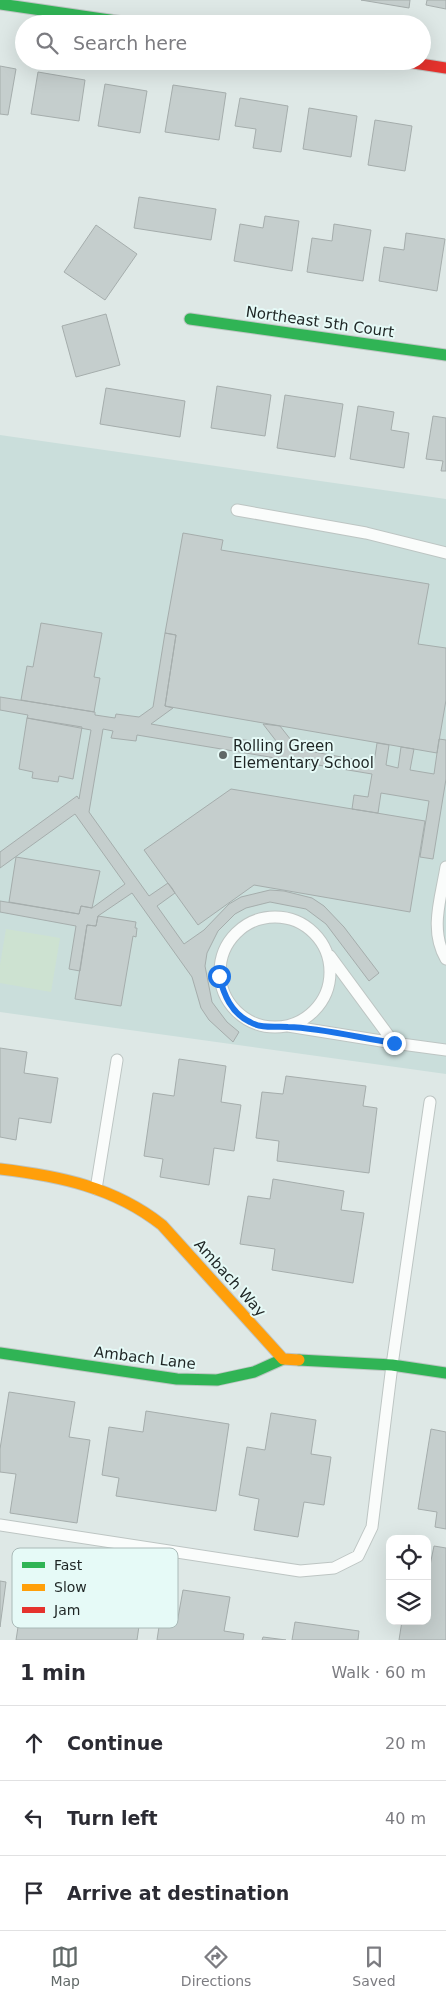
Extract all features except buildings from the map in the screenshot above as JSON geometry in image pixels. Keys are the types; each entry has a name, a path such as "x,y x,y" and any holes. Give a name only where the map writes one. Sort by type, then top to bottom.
{"street":[{"path":"0,4 75,15"},
{"path":"431,66 446,68"},
{"name":"Northeast 5th Court","path":"190,319 446,355"},
{"name":"Ambach Way","path":"0,1169 30,1172 96,1189 128,1200 146,1211 162,1225 283,1359"},
{"name":"Ambach Lane","path":"0,1352 176,1379 209,1380 254,1372 283,1359"},
{"path":"283,1359 392,1365 446,1373"}],"lane":[{"path":"237,510 366,533 446,553"},
{"path":"446,867 436,923 438,941 446,959"},
{"path":"394,1043 315,933 299,921 280,916 261,918 244,926 230,939 221,957 219,976 224,995 235,1011 250,1022 269,1028 288,1026 394,1043 446,1050"},
{"path":"288,1026 303,1020 315,1011 324,998 329,984 331,968 326,949"},
{"path":"96,1189 117,1060"},
{"path":"178,1553 300,1572 334,1568 358,1556 372,1528 392,1365 430,1102"},
{"path":"0,1525 147,1548"}],"shaded area":[{"name":"Rolling Green Elementary School","path":"0,435 446,499 446,1074 0,1012"}],"green space":[{"path":"6,929 60,938 51,992 0,983 0,965"}],"traffic: fast":[{"path":"0,4 75,15"},
{"path":"190,319 446,355"},
{"path":"0,1353 177,1379 217,1380 254,1372 283,1359"},
{"path":"299,1360 392,1365 446,1373"}],"traffic: slow":[{"path":"0,1169 43,1175 85,1185 125,1201 144,1212 162,1225 283,1359 299,1360"}],"traffic: jam":[{"path":"431,66 446,68"}],"place":[{"name":"Rolling Green Elementary School","path":"223,755"}],"route":[{"path":"219,976 224,995 235,1011 250,1022 269,1028 288,1026 394,1043"}]}
